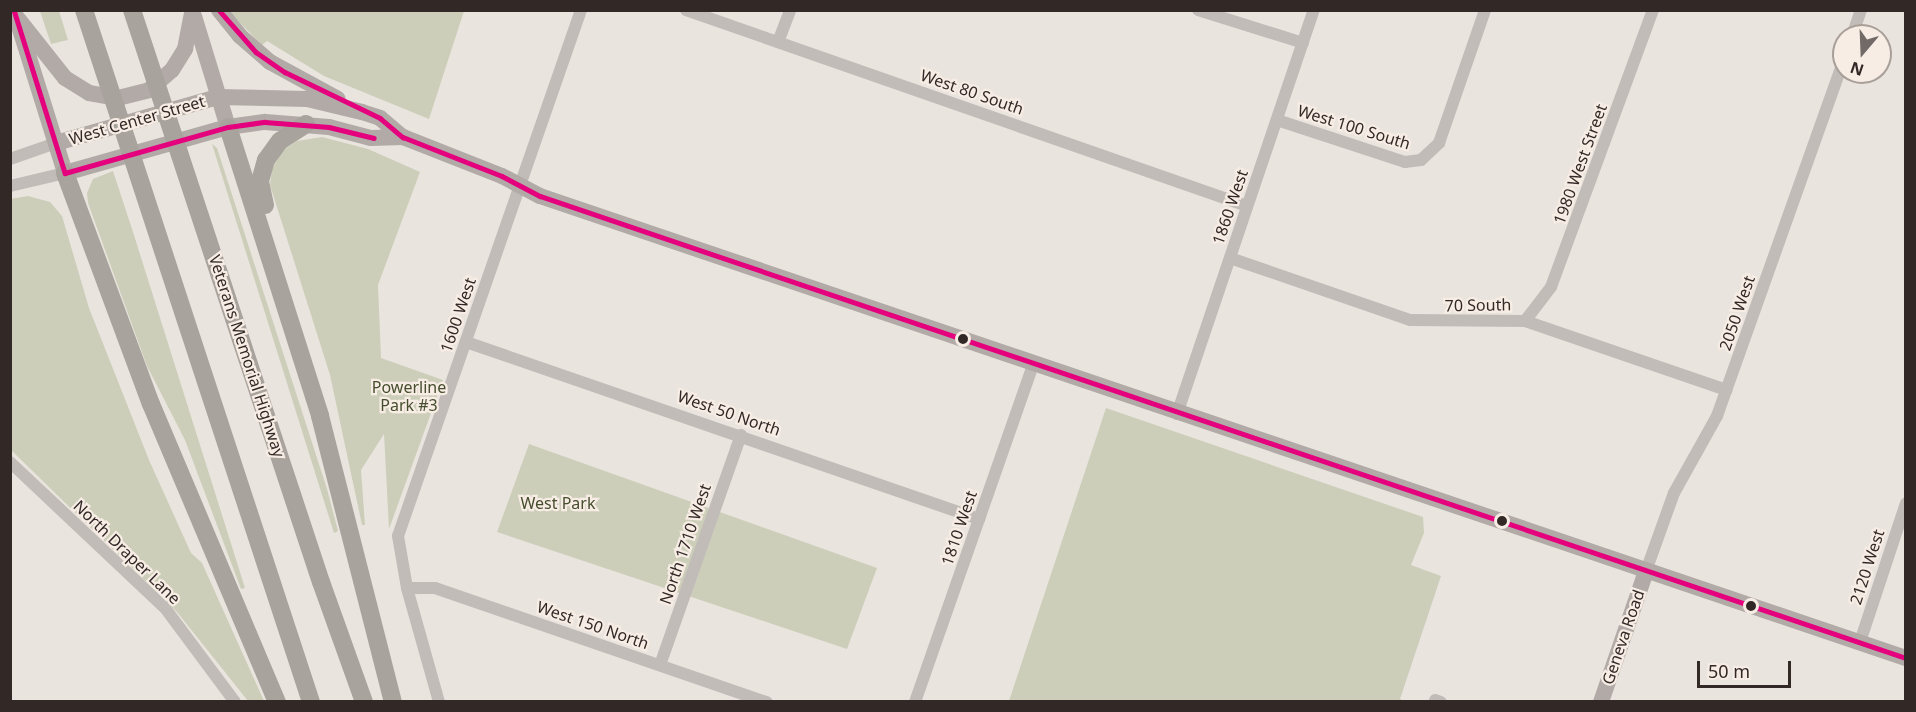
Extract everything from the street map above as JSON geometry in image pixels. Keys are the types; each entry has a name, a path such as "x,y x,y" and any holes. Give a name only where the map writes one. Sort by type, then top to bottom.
{"highway":[{"name":"Veterans Memorial Highway","path":"132,10 321,582 364,702"},
{"path":"85,13 311,702"},
{"path":"265,237 267,220 260,181 266,160 280,141 306,124"},
{"path":"228,127 265,237 332,458 393,702"},
{"path":"65,173 151,404 277,702"}],"main road":[{"path":"219,10 240,36 270,62 362,112"},
{"path":"15,14 65,78 89,93 118,99 149,90 172,70 185,49 192,11"},
{"name":"West Center Street","path":"192,11 228,127"},
{"name":"West Center Street","path":"15,14 65,173 228,127 265,122 306,124 372,138 403,136"},
{"name":"West Center Street","path":"56,143 218,97 307,99 362,112 380,118 403,136 540,196 1177,414 1905,658"},
{"name":"Geneva Road","path":"1601,702 1646,571"}],"street":[{"name":"1600 West","path":"439,702 407,588 398,536 581,10"},
{"name":"West 80 South","path":"686,10 1247,206"},
{"path":"778,42 790,10"},
{"path":"1198,10 1303,43"},
{"name":"1860 West","path":"1177,414 1314,10"},
{"name":"West 100 South","path":"1277,120 1405,162 1422,160 1438,143 1485,10"},
{"name":"1980 West Street","path":"1524,321 1551,287 1653,10"},
{"name":"2050 West","path":"1646,571 1674,493 1717,416 1835,84"},
{"name":"West Center Street","path":"10,159 56,143"},
{"name":"West Center Street","path":"10,186 65,173"},
{"name":"70 South","path":"1230,258 1410,320 1524,321 1727,390"},
{"name":"West 50 North","path":"466,342 979,519"},
{"name":"1810 West","path":"915,702 1033,364"},
{"name":"North 1710 West","path":"660,665 741,435"},
{"name":"North Draper Lane","path":"10,462 165,608 235,702"},
{"name":"2120 West","path":"1860,642 1905,503"},
{"name":"West 150 North","path":"407,588 435,588 767,702"}],"green space":[{"path":"40,11 59,11 68,40 51,44"},
{"path":"228,11 464,11 429,119 324,76 267,41 262,45"},
{"name":"Powerline Park #3","path":"322,137 368,149 420,172 378,285 381,358 443,380 389,529 384,434 361,470 365,525 362,525 330,375 270,185 272,169 282,151 297,141"},
{"path":"212,144 217,148 327,489 338,531 334,533"},
{"path":"113,171 245,588 241,589 185,440 147,366 88,203 87,193 93,179"},
{"path":"28,196 50,202 62,216 89,308 149,460 191,553 202,563 264,701 248,701 177,612 11,450 10,199"},
{"path":"1106,408 1423,517 1424,533 1411,565 1441,576 1400,699 1405,701 1009,701"},
{"name":"West Park","path":"529,444 877,568 847,649 497,532"}],"transit line":[{"path":"14,10 65,173 228,127 265,122 329,127 374,138"},
{"path":"219,10 256,52 285,72 380,118 403,137 502,176 540,196 1906,658"}]}
